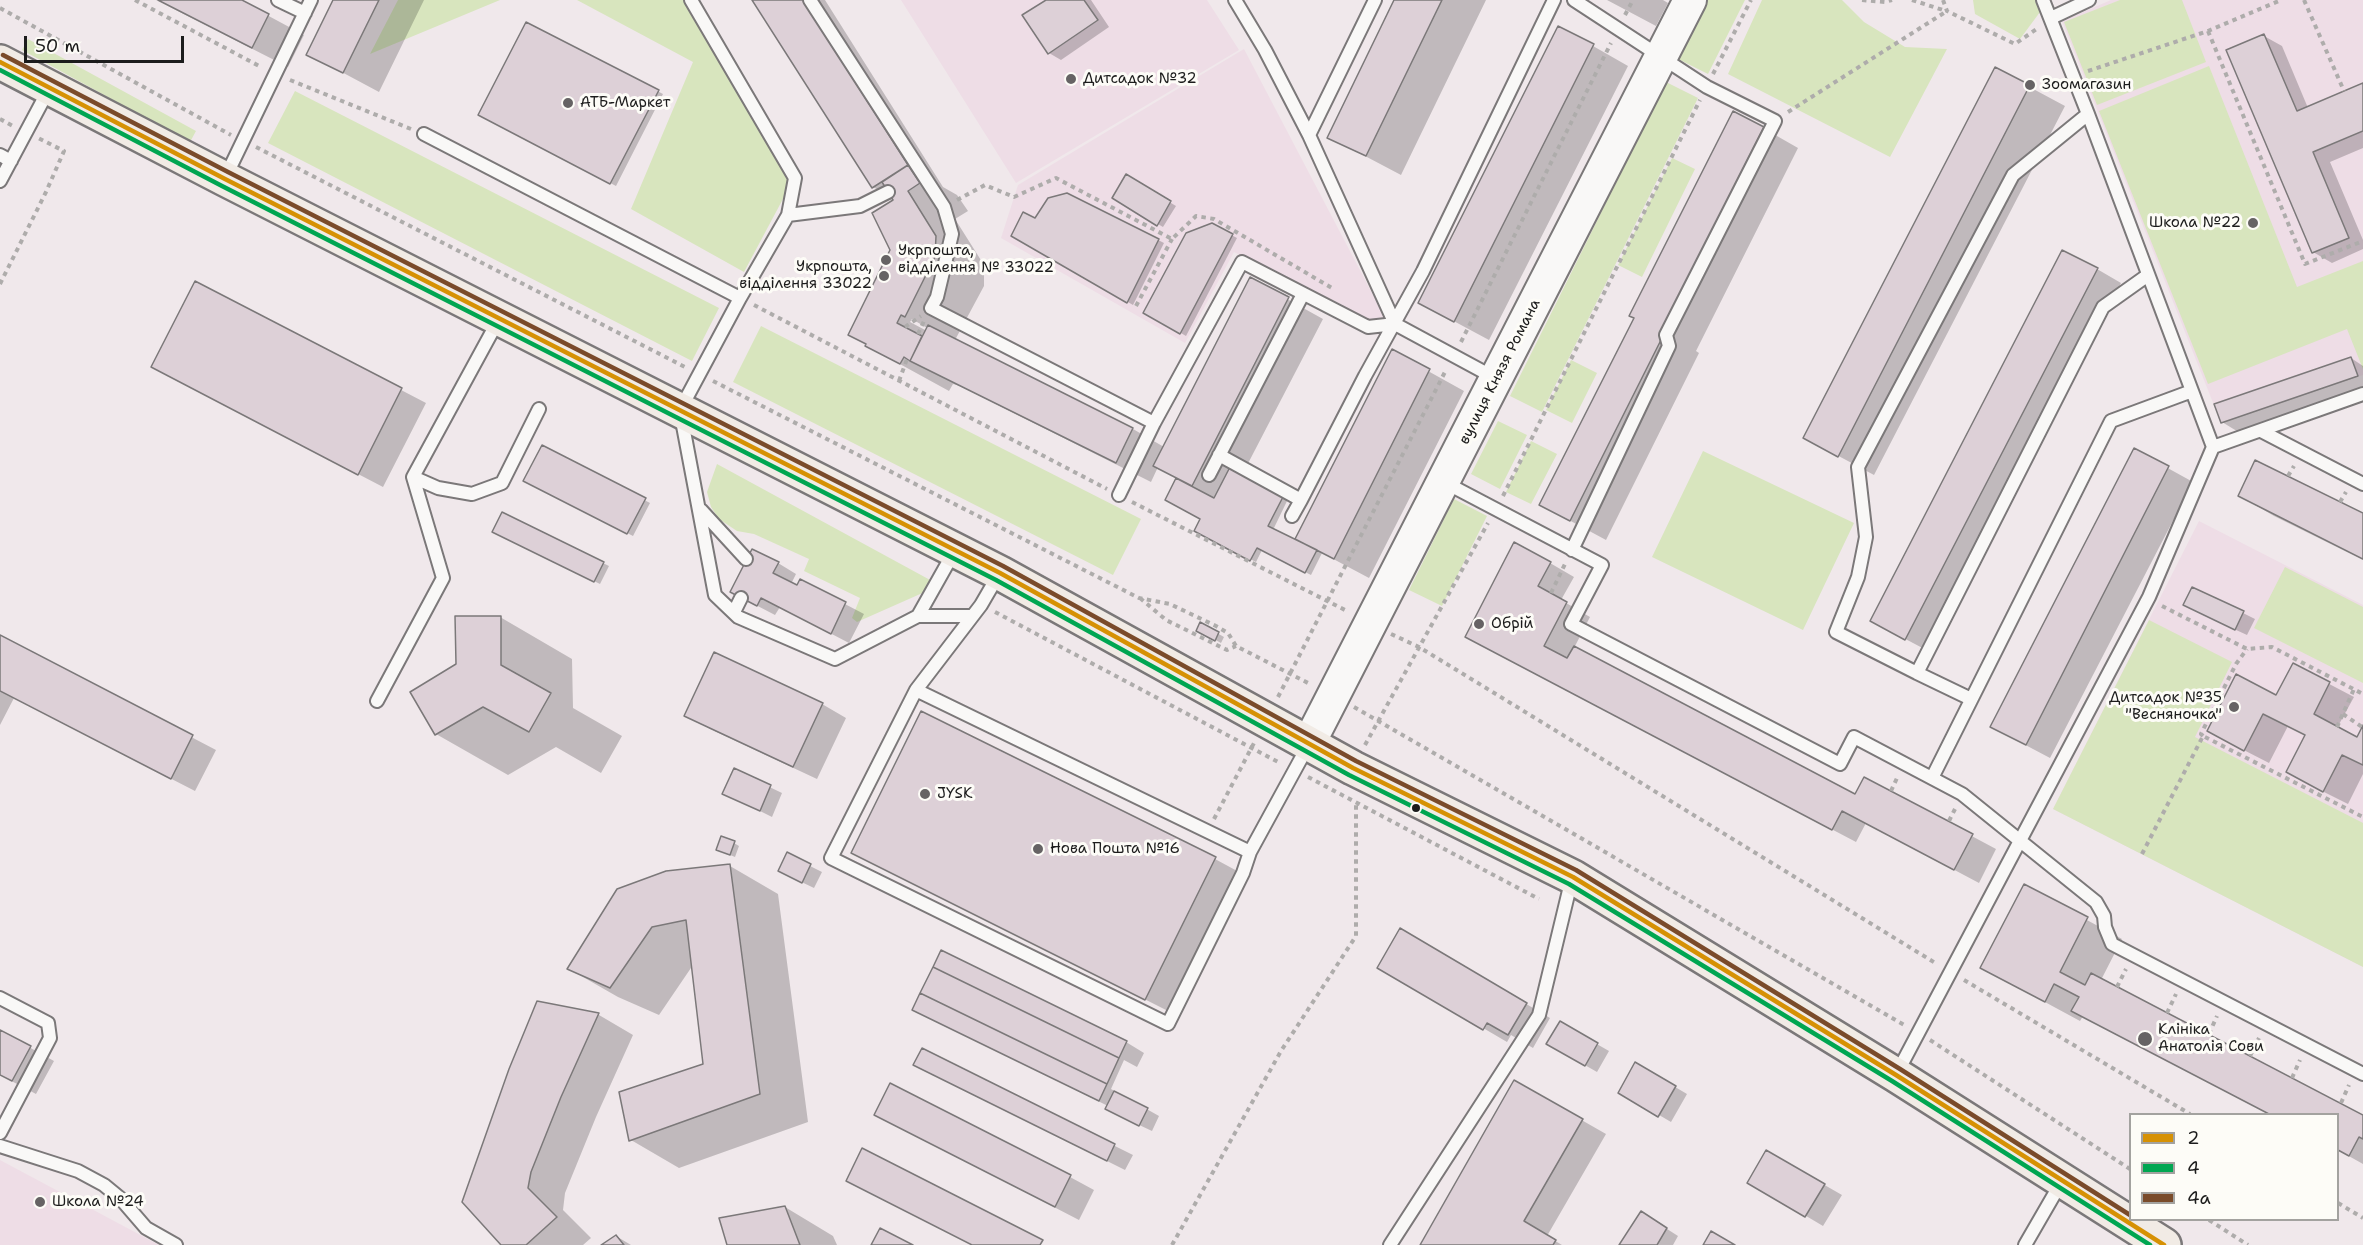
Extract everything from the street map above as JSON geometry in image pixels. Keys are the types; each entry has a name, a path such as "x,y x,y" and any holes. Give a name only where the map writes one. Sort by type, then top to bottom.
{"main road":[{"path":"0,62 225,179 1000,573 1259,734 1346,781 1573,877 1896,1074 2164,1245"}],"street":[{"name":"вулиця Князя Романа","path":"1301,757 1690,0"}],"lane":[{"path":"278,0 304,13"},
{"path":"225,179 311,0"},
{"path":"691,0 795,177 788,215 680,410 714,595 738,616 835,659 918,616 972,616"},
{"path":"810,0 918,174 944,207 952,234 937,297 931,308 1154,423"},
{"path":"1235,0 1265,50 1309,135 1395,324"},
{"path":"1309,135 1375,0"},
{"path":"1292,516 1365,376 1424,271 1554,0"},
{"path":"1572,550 1670,346 1666,335 1774,121 1707,87 1574,0"},
{"path":"1896,1074 2149,597 2213,447 2043,0"},
{"path":"2050,18 2089,0"},
{"path":"0,181 5,158 50,88"},
{"path":"1971,699 1836,632 1858,577 1866,537 1858,467 2013,175 2088,114"},
{"path":"424,134 740,298"},
{"path":"788,215 860,206 888,192"},
{"path":"1119,495 1154,423 1242,262 1368,327 1395,324 1455,354 1496,379"},
{"path":"1917,673 2103,307 2148,275"},
{"path":"1209,475 1303,294"},
{"path":"377,701 443,578 413,477 500,318"},
{"path":"1932,778 2111,421 2192,391"},
{"path":"2213,447 2363,394"},
{"path":"413,477 438,488 472,494 502,483 539,410"},
{"path":"2261,431 2363,484"},
{"path":"1219,455 1301,500"},
{"path":"1443,482 1602,565 1571,624 1840,764 1854,737 1962,794 2096,902 2104,916 2105,927 2112,944 2363,1074"},
{"path":"700,510 746,559"},
{"path":"918,616 956,550"},
{"path":"1000,573 981,605 916,690 831,858 1168,1024 1243,873 1250,852 1301,757"},
{"path":"734,612 741,598"},
{"path":"916,690 1250,852"},
{"path":"1390,1245 1539,1015 1573,877"},
{"path":"0,998 48,1023 50,1038 0,1132"},
{"path":"0,1146 78,1171 104,1185 121,1199 146,1228 176,1245"},
{"path":"2025,1245 2063,1180"}],"path":[{"path":"135,0 275,74 424,134"},
{"path":"1208,831 1455,354 1633,0"},
{"path":"1862,0 1885,2 1892,0"},
{"path":"1912,0 1947,11 2015,44 2050,18"},
{"path":"1943,0 1947,11"},
{"path":"2084,72 2208,31 2282,0"},
{"path":"2304,0 2344,91"},
{"path":"0,8 242,141 1139,598 1166,620 1227,650 1236,646"},
{"path":"1774,121 1947,11"},
{"path":"2208,31 2305,264 2363,241"},
{"path":"0,284 64,151"},
{"path":"1346,781 1496,509 1672,158"},
{"path":"944,207 985,185 1014,196 1056,178 1172,238"},
{"path":"1136,306 1172,238 1196,216 1214,219 1335,289"},
{"path":"740,298 1119,495 1419,647 1949,972 2188,1113"},
{"path":"898,381 907,359"},
{"path":"1551,593 1572,550"},
{"path":"2149,597 2157,604 2247,649 2272,647 2363,694"},
{"path":"1139,598 1170,604 1216,626 1228,633 1236,646 1379,719 1917,1032 2129,1168"},
{"path":"981,605 1259,734 1346,781 1356,803 1356,936 1281,1051 1172,1245"},
{"path":"2247,649 2236,664 2201,734 2363,817"},
{"path":"2337,727 2354,689"},
{"path":"2343,714 2362,727"},
{"path":"2142,854 2204,736"},
{"path":"1356,803 1539,899"},
{"path":"2339,1204 2363,1218"},
{"path":"2211,1221 2248,1245"}],"shaded area":[{"name":"Дитсадок №32","path":"901,0 1207,0 1239,50 1016,183"},
{"name":"Школа №22","path":"2111,0 2363,0 2363,375 2221,423 2062,21"},
{"path":"1244,49 1384,316 1379,327 1234,252 1185,343 1001,238 1018,185"},
{"name":"Дитсадок №35 \"Весняночка\"","path":"2199,521 2363,605 2363,967 2053,809"},
{"name":"Школа №24","path":"0,1160 159,1245 0,1245"}],"green space":[{"path":"398,0 500,0 370,54"},
{"path":"577,0 686,0 792,182 744,272 631,209 693,62"},
{"path":"1708,0 1745,0 1708,74 1678,59"},
{"path":"1762,0 1842,0 1864,22 1905,47 1947,49 1890,157 1728,74"},
{"path":"1973,0 2035,0 2040,12 2020,39 1975,14"},
{"path":"2120,0 2182,0 2206,62 2097,105 2064,22"},
{"path":"28,39 196,131 190,142 22,50"},
{"path":"2209,66 2297,287 2363,261 2363,369 2347,329 2208,384 2099,111"},
{"path":"1666,82 1698,98 1542,412 1510,396"},
{"path":"295,91 719,308 692,361 268,143"},
{"path":"1672,158 1695,169 1642,277 1618,265"},
{"path":"761,326 1141,519 1113,575 733,382"},
{"path":"1571,360 1597,373 1572,423 1546,410"},
{"path":"1498,421 1527,435 1500,489 1471,474"},
{"path":"1531,441 1557,454 1531,504 1506,492"},
{"path":"1703,451 1854,523 1803,630 1652,557"},
{"path":"717,464 932,581 927,591 857,622 852,618 860,598 804,571 809,559 754,534 737,531 719,519 711,507 707,492"},
{"path":"1454,499 1487,516 1442,606 1409,590"},
{"path":"2285,567 2363,607 2363,683 2254,628"},
{"path":"2149,620 2232,662 2195,737 2363,823 2363,967 2053,809"}],"building":[{"path":"158,0 242,0 269,14 252,48"},
{"path":"333,0 379,0 343,73 306,55"},
{"path":"752,0 803,0 908,165 872,188"},
{"path":"1046,0 1084,0 1098,20 1048,54 1022,15"},
{"path":"1394,0 1442,0 1366,156 1327,138"},
{"name":"АТБ-Маркет","path":"526,22 659,90 610,184 478,115"},
{"path":"1558,26 1594,44 1454,322 1418,303"},
{"path":"2264,34 2297,111 2363,83 2363,131 2313,152 2349,238 2312,253 2226,50"},
{"path":"1995,67 2030,85 1838,457 1803,438"},
{"path":"1733,111 1764,127 1662,330 1665,332 1570,521 1539,505 1634,318 1629,316"},
{"path":"908,165 920,183 908,191 936,236 935,257 905,317 901,315 897,323 922,336 910,361 904,357 900,364 848,335 890,250 872,213 893,200 882,182"},
{"path":"1126,174 1171,201 1157,226 1112,198"},
{"path":"1067,193 1159,239 1127,303 1011,236 1023,212 1035,218 1048,198"},
{"path":"1212,223 1233,234 1180,334 1143,313 1186,233"},
{"path":"2062,250 2098,268 1905,640 1870,621"},
{"path":"1250,277 1289,297 1192,486 1153,466"},
{"path":"195,281 402,388 358,475 151,367"},
{"path":"928,325 1133,428 1116,463 910,361"},
{"path":"1392,349 1430,369 1334,559 1295,539"},
{"path":"2351,357 2358,376 2221,423 2214,404"},
{"path":"542,445 646,498 627,534 523,481"},
{"path":"2134,448 2169,466 2026,745 1990,727"},
{"path":"2255,460 2363,513 2363,559 2238,496"},
{"path":"1230,467 1284,495 1268,526 1317,550 1305,573 1257,548 1250,561 1194,531 1200,519 1165,500 1176,478 1214,498"},
{"path":"502,512 604,562 594,582 492,532"},
{"path":"1514,542 1551,562 1538,586 1567,602 1544,646 1567,658 1574,646 1855,794 1864,777 1973,834 1954,870 1842,811 1832,830 1465,637"},
{"path":"752,549 779,562 773,573 797,585 800,579 846,602 831,634 761,598 757,606 730,592"},
{"path":"2192,587 2244,611 2235,630 2183,605"},
{"path":"455,616 501,616 501,665 551,693 529,732 483,707 435,735 410,692 456,664"},
{"path":"1200,622 1219,632 1215,641 1196,631"},
{"path":"0,635 193,735 171,779 0,691"},
{"path":"714,652 823,703 793,767 684,716"},
{"path":"2293,663 2330,682 2314,714 2357,737 2363,725 2363,765 2342,755 2323,792 2286,772 2305,735 2263,714 2244,751 2207,731 2236,674 2276,695"},
{"path":"921,711 1216,857 1145,1000 851,853"},
{"path":"734,768 771,785 760,811 722,794"},
{"path":"721,836 735,841 730,855 716,850"},
{"path":"787,852 811,864 802,883 778,871"},
{"path":"730,864 760,1094 629,1141 619,1092 703,1064 686,920 652,927 610,988 567,969 617,889 666,871"},
{"path":"2024,884 2088,917 2060,972 2085,985 2091,973 2363,1115 2363,1139 2359,1137 2349,1156 2339,1151 2339,1113 2267,1113 2071,1011 2079,997 2054,984 2045,1002 1980,968"},
{"path":"1400,928 1527,1003 1508,1035 1487,1023 1483,1030 1377,968"},
{"path":"941,950 1127,1041 1119,1058 933,967"},
{"path":"933,967 1119,1058 1107,1084 920,993"},
{"path":"920,993 1107,1084 1099,1101 912,1010"},
{"path":"537,1001 599,1013 561,1097 531,1172 528,1188 557,1217 526,1245 501,1245 462,1202 509,1069"},
{"path":"1560,1021 1598,1043 1585,1066 1546,1044"},
{"path":"0,1030 31,1046 12,1081 0,1075"},
{"path":"922,1048 1115,1144 1107,1161 913,1065"},
{"path":"1635,1062 1676,1086 1658,1117 1618,1093"},
{"path":"1514,1080 1583,1119 1524,1221 1556,1240 1553,1245 1420,1245"},
{"path":"890,1083 1071,1175 1055,1207 874,1115"},
{"path":"1114,1091 1148,1108 1139,1126 1105,1109"},
{"path":"862,1148 1043,1240 1040,1245 972,1245 846,1181"},
{"path":"1766,1150 1825,1184 1805,1217 1747,1183"},
{"path":"785,1206 800,1245 727,1245 719,1218"},
{"path":"1641,1211 1667,1228 1657,1245 1619,1245"},
{"path":"880,1228 913,1245 871,1245"},
{"path":"1711,1231 1735,1245 1703,1245"},
{"path":"616,1235 624,1245 601,1245"}],"transit line":[{"name":"4а","path":"3,55 228,172 1003,566 1356,761 1576,870 1900,1069 2129,1214"},
{"name":"2","path":"0,62 225,179 1000,573 1353,768 1573,877 1896,1075 2164,1245"},
{"name":"4","path":"0,70 222,186 996,580 1349,775 1569,884 1892,1081 2150,1245"}],"place":[{"name":"Дитсадок №32","path":"1071,79"},
{"name":"Зоомагазин","path":"2030,85"},
{"name":"АТБ-Маркет","path":"568,103"},
{"name":"Школа №22","path":"2253,223"},
{"name":"Укрпошта, відділення № 33022","path":"886,260"},
{"name":"Укрпошта, відділення 33022","path":"884,276"},
{"name":"Обрій","path":"1479,624"},
{"name":"Дитсадок №35 \"Весняночка\"","path":"2234,707"},
{"name":"JYSK","path":"925,794"},
{"name":"Нова Пошта №16","path":"1038,849"},
{"name":"Клініка Анатолія Сови","path":"2145,1039"},
{"name":"Школа №24","path":"40,1202"}]}
